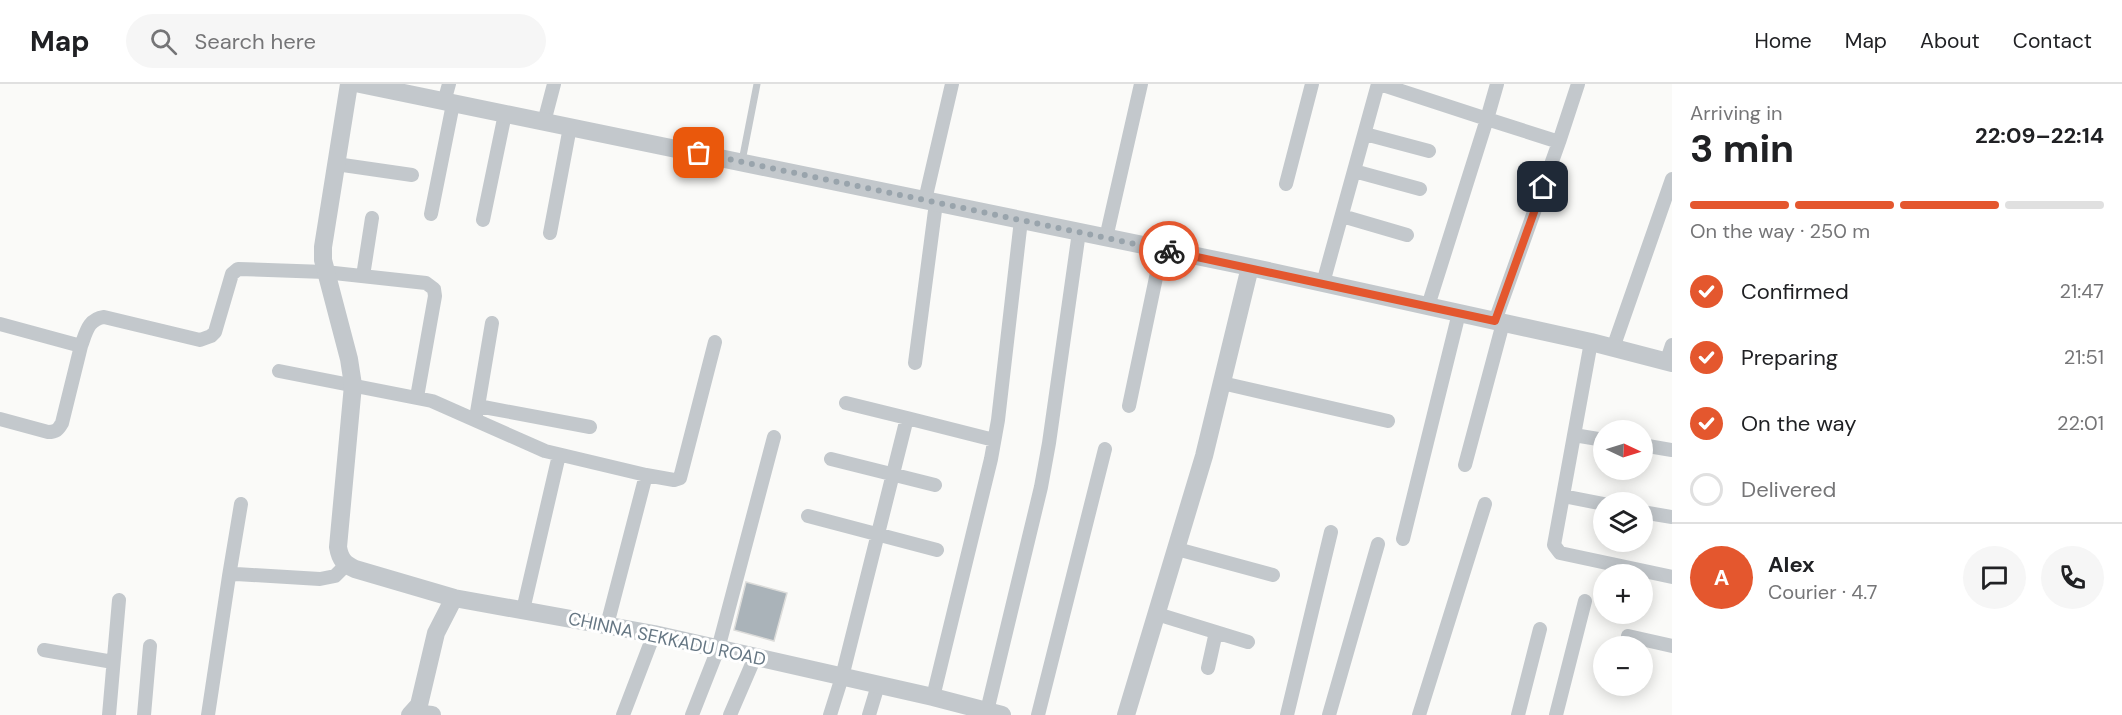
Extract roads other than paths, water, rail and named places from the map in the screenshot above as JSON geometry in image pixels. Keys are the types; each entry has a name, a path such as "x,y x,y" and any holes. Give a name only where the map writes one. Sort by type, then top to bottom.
{"street":[{"path":"229,576 236,573 327,579 346,565 339,557 338,547 353,385 349,358 325,272 323,247 349,84"},
{"path":"360,84 449,96 505,114 1250,267 1613,348 1670,357"},
{"path":"544,122 554,84"},
{"path":"915,363 931,202 952,84"},
{"path":"1106,238 1141,84"},
{"path":"1287,184 1312,84"},
{"path":"1323,283 1379,84 1559,142"},
{"path":"1428,306 1497,84"},
{"path":"1465,465 1499,322 1578,84"},
{"path":"431,214 449,96"},
{"path":"483,220 505,114"},
{"path":"550,233 570,127"},
{"path":"1365,134 1429,151"},
{"path":"336,164 412,175"},
{"path":"1354,171 1420,189"},
{"path":"1613,348 1672,179"},
{"path":"1342,216 1407,235"},
{"path":"363,276 372,218"},
{"path":"933,697 994,440 1021,220"},
{"path":"995,713 1049,444 1079,232"},
{"path":"1129,406 1162,249"},
{"path":"1126,715 1204,456 1250,267"},
{"path":"0,419 48,432 58,429 62,423 81,346 92,321 97,318 104,317 200,340 206,339 215,332 234,270 238,269 325,272 426,283 434,289 435,296 417,397"},
{"path":"1403,539 1459,314"},
{"path":"477,413 492,323"},
{"path":"0,324 81,346"},
{"path":"477,413 530,445 559,455 674,480 680,478 715,342"},
{"path":"1591,342 1554,545 1560,553 1672,577"},
{"path":"279,371 417,397 477,413 590,427"},
{"path":"1222,383 1388,421"},
{"path":"846,403 994,440"},
{"path":"830,715 842,677 907,418"},
{"path":"1574,435 1593,438"},
{"path":"692,715 718,649 774,437"},
{"path":"1653,447 1672,450"},
{"path":"1038,715 1105,449"},
{"path":"523,610 559,455"},
{"path":"831,459 935,485"},
{"path":"607,625 646,475"},
{"path":"1563,496 1593,502"},
{"path":"208,715 241,504"},
{"path":"1419,715 1485,504"},
{"path":"1653,514 1672,517"},
{"path":"808,516 937,550"},
{"path":"1287,715 1331,532"},
{"path":"1329,715 1378,544"},
{"path":"1177,549 1272,575"},
{"name":"CHINNA SEKKADU ROAD","path":"346,565 454,598 654,634 933,697 957,709 995,713"},
{"path":"418,714 436,633 454,598"},
{"path":"109,715 119,600"},
{"path":"1556,715 1585,601"},
{"path":"1157,614 1248,642"},
{"path":"1518,715 1540,628"},
{"path":"1208,668 1216,632"},
{"path":"622,715 654,634"},
{"path":"1653,642 1672,646"},
{"path":"144,715 150,646"},
{"path":"44,650 113,662"},
{"path":"730,715 754,657"},
{"path":"869,715 878,685"}],"lane":[{"path":"741,162 758,84"}]}
